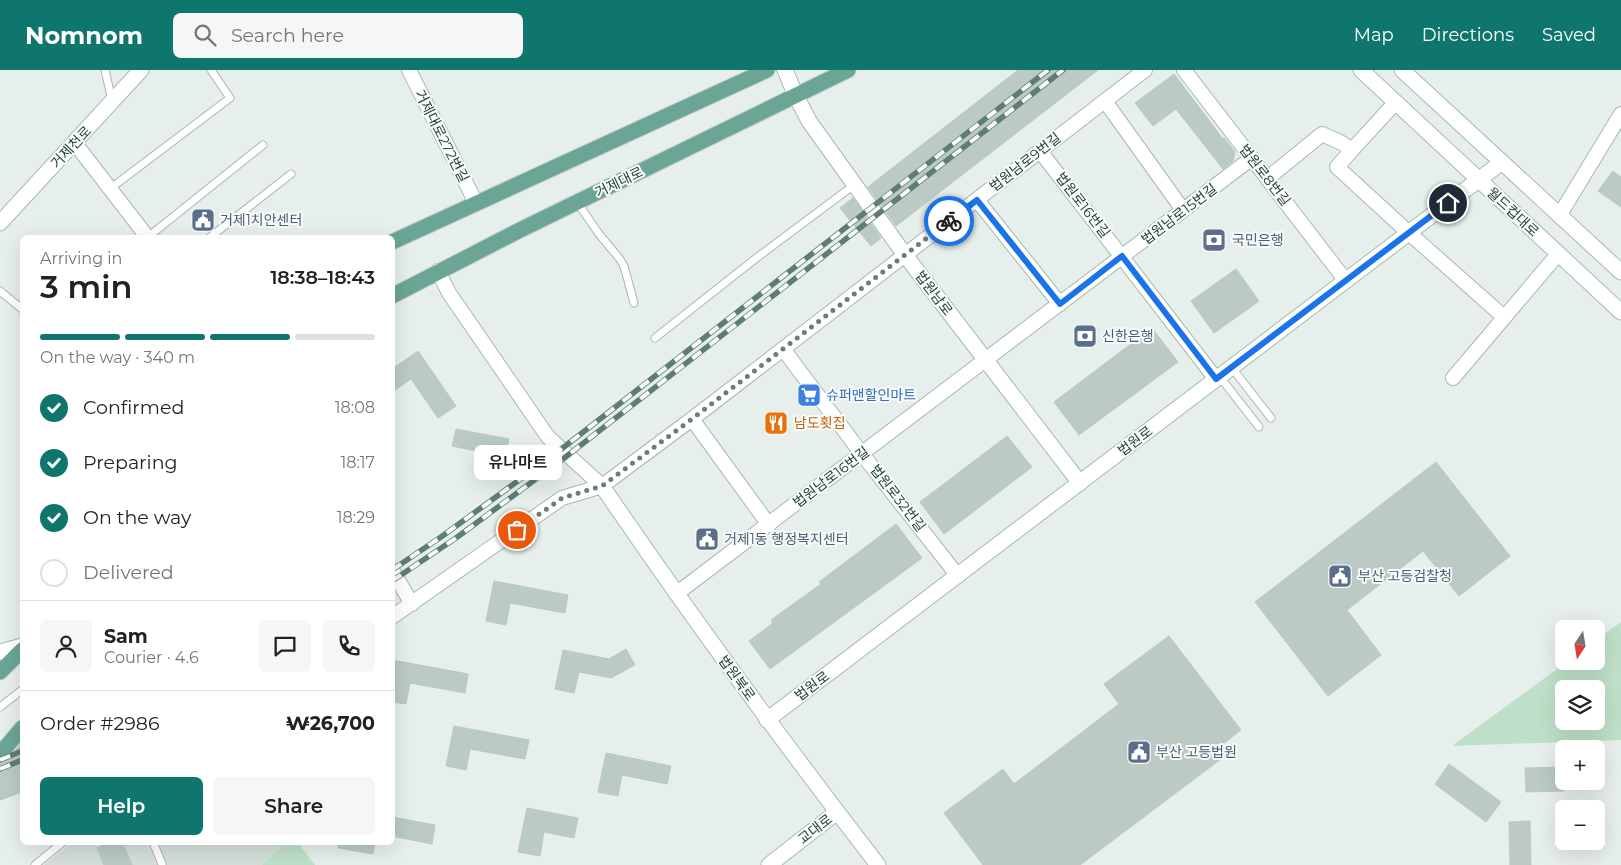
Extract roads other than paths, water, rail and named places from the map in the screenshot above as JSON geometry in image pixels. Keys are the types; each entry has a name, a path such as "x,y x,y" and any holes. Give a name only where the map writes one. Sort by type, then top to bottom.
{"main road":[{"name":"거제천로","path":"0,223 141,70"},
{"path":"395,241 767,70"},
{"name":"법원남로","path":"785,70 809,121 905,255 1080,483"},
{"name":"거제대로","path":"395,294 577,202 848,70"},
{"name":"월드컵대로","path":"1361,70 1621,312"},
{"name":"월드컵대로","path":"1402,70 1621,272"},
{"name":"법원로","path":"767,720 1502,162"},
{"name":"법원북로","path":"602,486 676,594 767,720 878,865"},
{"path":"0,652 20,647"},
{"path":"0,672 20,652"},
{"path":"0,754 20,730"},
{"name":"교대로","path":"769,865 836,812"}],"street":[{"name":"법원남로9번길","path":"395,615 562,498 602,486 784,349 1145,70"},
{"name":"법원로8번길","path":"1184,70 1346,281"},
{"name":"거제대로272번길","path":"413,72 476,203"},
{"path":"1105,101 1183,210"},
{"path":"1395,103 1337,167 1408,233 1504,317"},
{"path":"1559,216 1621,114"},
{"path":"1268,178 1322,134 1352,150"},
{"path":"74,142 146,235"},
{"name":"법원로16번길","path":"1040,151 1122,256 1223,375"},
{"name":"법원남로15번길","path":"986,360 1252,158"},
{"path":"977,200 1060,304"},
{"path":"1453,378 1558,254"},
{"path":"438,271 449,293 548,437 602,486"},
{"name":"법원로32번길","path":"784,349 862,454 958,576"},
{"name":"법원남로16번길","path":"676,594 986,360"},
{"path":"692,419 769,524"},
{"path":"395,575 412,604"}],"lane":[{"path":"105,70 112,101"},
{"path":"111,188 230,98 210,70"},
{"path":"150,235 263,145"},
{"path":"213,235 291,174"},
{"path":"655,338 755,259 855,185"},
{"path":"577,202 598,234 624,266 634,303"},
{"path":"0,291 20,307"},
{"path":"1223,375 1271,418"},
{"path":"1223,375 1259,428"},
{"path":"0,706 20,691"},
{"path":"35,865 59,845"},
{"path":"154,845 162,864"}],"railway":[{"path":"395,568 555,454 1048,70"},
{"path":"395,579 456,538 563,459 1063,70"},
{"path":"0,760 20,752"},
{"path":"0,769 20,761"}],"place":[{"name":"거제1치안센터","path":"203,220"},
{"name":"국민은행","path":"1214,240"},
{"name":"신한은행","path":"1085,336"},
{"name":"슈퍼맨할인마트","path":"809,395"},
{"name":"남도횟집","path":"776,423"},
{"name":"유나마트","path":"517,530"},
{"name":"거제1동 행정복지센터","path":"707,539"},
{"name":"부산 고등검찰청","path":"1340,576"},
{"name":"부산 고등법원","path":"1139,752"}]}
